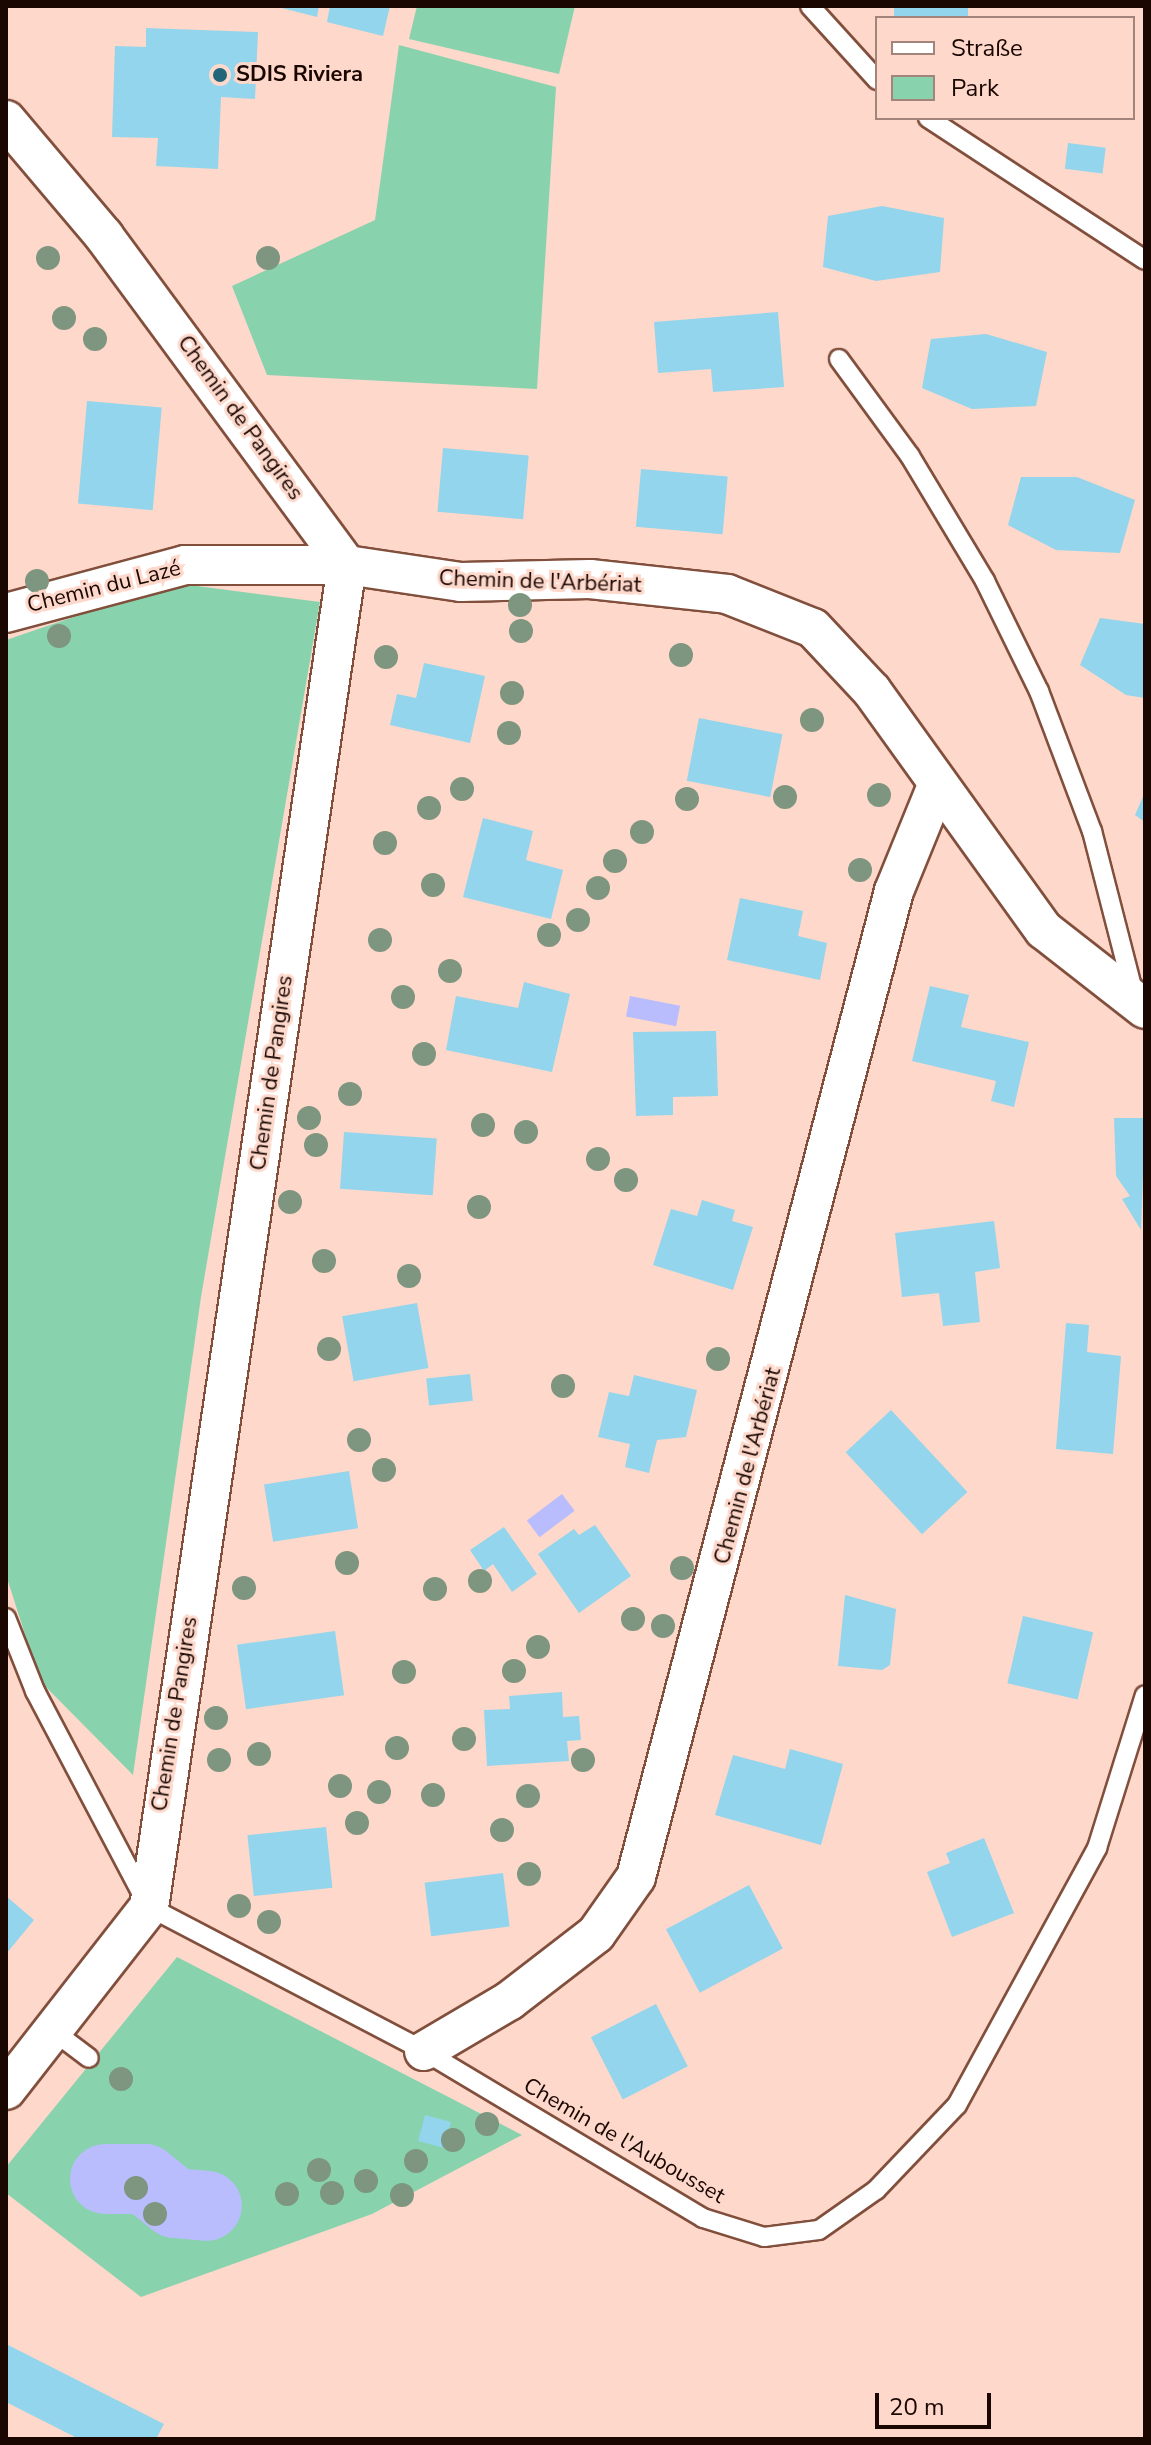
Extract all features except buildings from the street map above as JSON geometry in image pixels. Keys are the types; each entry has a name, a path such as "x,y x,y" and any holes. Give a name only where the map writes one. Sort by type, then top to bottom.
{"street":[{"name":"Chemin de Pangires","path":"6,120 104,236 347,565 149,1907 6,2090"},
{"name":"Chemin du Lazé","path":"6,613 185,565 347,565"},
{"name":"Chemin de l'Arbériat","path":"347,565 461,582 590,579 727,594 813,628 872,691 936,788 995,854 1044,930 1141,1007"},
{"name":"Chemin de l'Arbériat","path":"424,2051 509,2001 596,1934 636,1877 894,891 936,788"}],"lane":[{"path":"810,6 875,78"},
{"path":"931,120 1145,260"},
{"path":"839,359 933,494 1039,691 1092,831 1141,1007"},
{"path":"6,1618 35,1691 149,1907"},
{"name":"Chemin de l'Aubousset","path":"149,1907 424,2051 703,2218 764,2237 819,2230 876,2190 957,2105 1097,1848 1145,1695"},
{"path":"52,2030 89,2058"}],"green space":[{"path":"417,6 575,6 559,74 409,39"},
{"path":"399,45 556,87 537,389 267,375 232,286 375,220"},
{"path":"174,583 320,602 201,1297 133,1775 40,1681 6,1575 6,640"},
{"path":"177,1957 522,2135 372,2214 141,2297 6,2193 6,2167"}],"water":[{"path":"630,996 680,1006 676,1026 626,1017"},
{"path":"562,1494 575,1511 539,1537 527,1520"}],"waterway":[{"path":"105,2179 145,2179 175,2203 207,2206"}],"place":[{"name":"SDIS Riviera","path":"220,75"}]}
